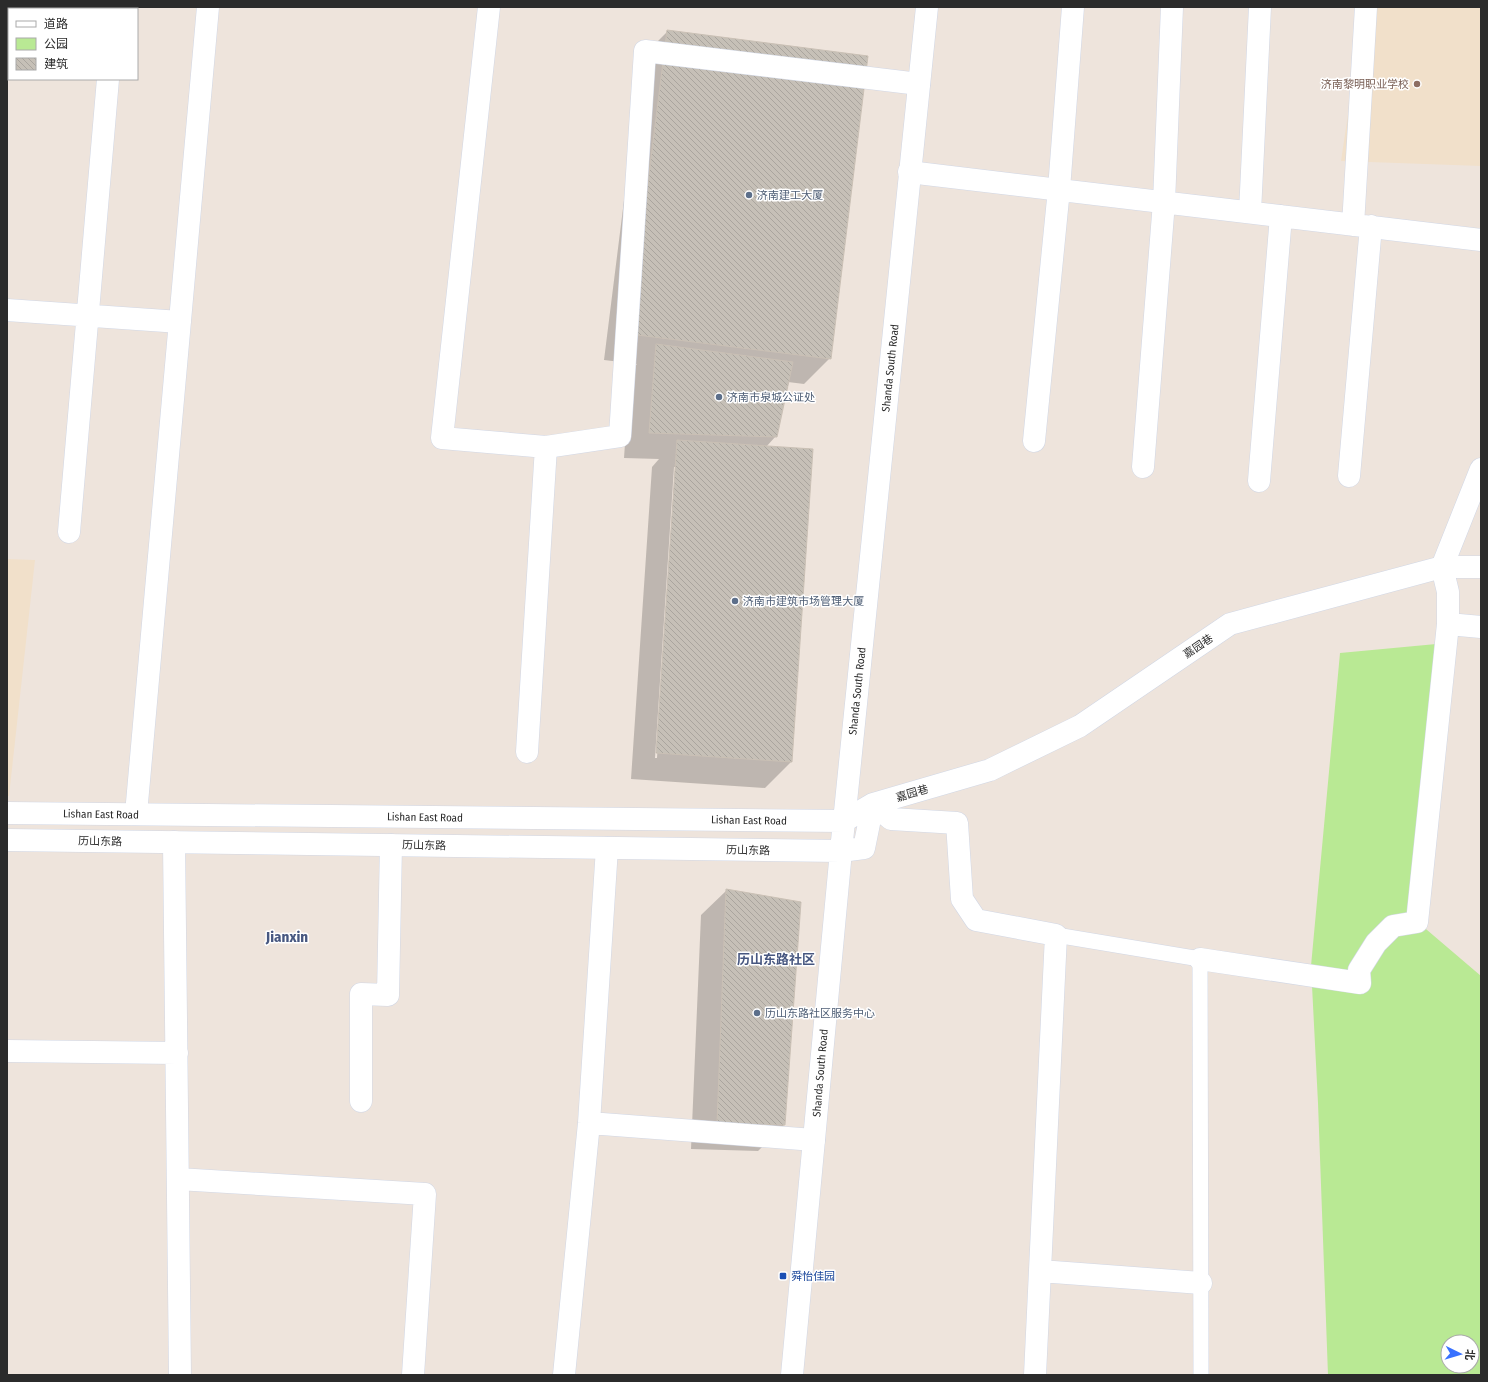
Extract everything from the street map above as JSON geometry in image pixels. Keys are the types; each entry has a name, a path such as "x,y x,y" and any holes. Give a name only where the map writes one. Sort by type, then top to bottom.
{"street":[{"path":"136,814 208,7"},
{"path":"489,7 442,438 546,447 620,436 645,51 919,84"},
{"name":"Shanda South Road","path":"792,1375 841,851 927,7"},
{"path":"1034,441 1059,189 1073,7"},
{"path":"1143,467 1164,202 1172,7"},
{"path":"1250,212 1260,7"},
{"path":"1349,476 1362,226 1366,7"},
{"path":"69,532 108,80"},
{"path":"910,172 1481,240"},
{"path":"1260,481 1281,216"},
{"path":"7,310 180,322"},
{"path":"527,752 546,447"},
{"path":"1200,959 1360,983 1359,970 1376,943 1393,926 1417,922 1448,624 1448,592 1442,568 1481,469"},
{"name":"嘉园巷","path":"844,821 873,804 990,770 1080,726 1230,624 1442,568 1481,567"},
{"path":"1448,624 1481,627"},
{"path":"873,804 891,819 957,824 962,899 976,920 1056,935 1035,1375"},
{"name":"历山东路","path":"7,840 841,851 864,848 873,804"},
{"name":"Lishan East Road","path":"7,813 844,821"},
{"path":"174,842 180,1375"},
{"path":"361,1101 361,994 388,995 391,845"},
{"path":"564,1375 588,1123 608,848"},
{"path":"7,1051 177,1053"},
{"path":"588,1123 814,1140"},
{"path":"178,1179 425,1194 414,1375"},
{"path":"1040,1271 1200,1283"}],"lane":[{"path":"1056,935 1200,959 1201,1375"}],"shaded area":[{"name":"济南黎明职业学校","path":"1364,7 1481,7 1481,166 1341,161"},
{"path":"7,559 35,560 9,796 7,796"}],"green space":[{"path":"1447,643 1420,924 1481,976 1481,1375 1328,1375 1318,1103 1311,966 1340,653"}],"building":[{"name":"济南建工大厦","path":"667,30 868,56 831,359 629,334"},
{"name":"济南市泉城公证处","path":"656,344 793,362 777,437 649,433"},
{"name":"济南市建筑市场管理大厦","path":"677,440 813,449 792,762 656,753"},
{"name":"历山东路社区服务中心","path":"726,889 801,902 785,1125 717,1124"}],"place":[{"name":"济南黎明职业学校","path":"1417,84"},
{"name":"济南建工大厦","path":"749,195"},
{"name":"济南市泉城公证处","path":"719,397"},
{"name":"济南市建筑市场管理大厦","path":"735,601"},
{"name":"历山东路社区服务中心","path":"757,1013"},
{"name":"舜怡佳园","path":"783,1276"}],"district":[{"name":"Jianxin","path":"287,937"},
{"name":"历山东路社区","path":"776,959"}]}
